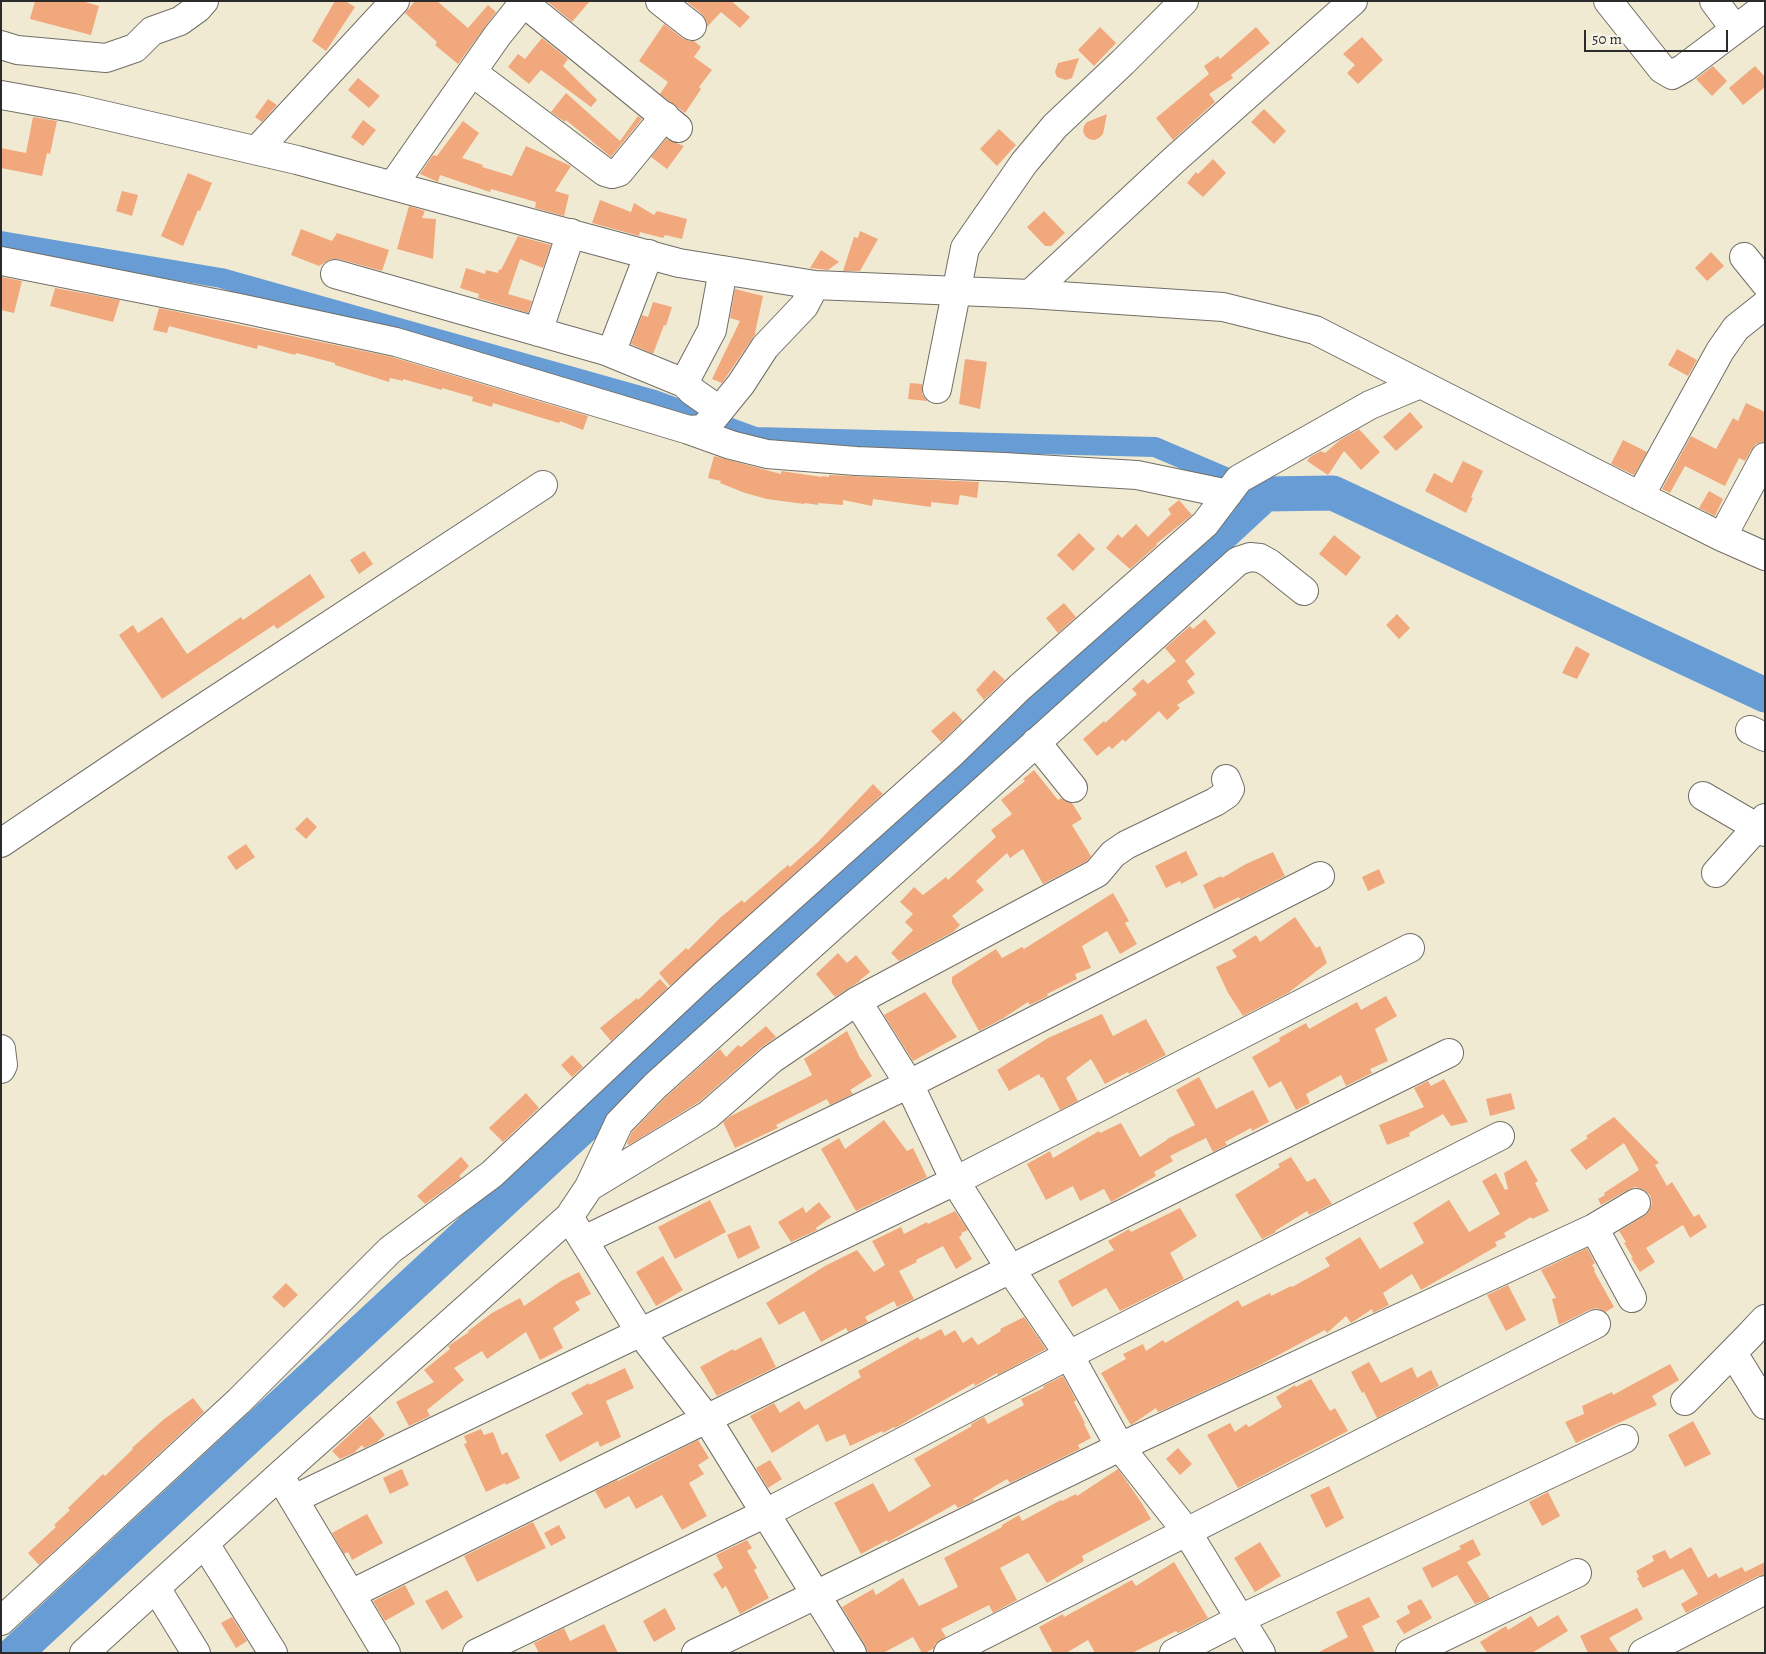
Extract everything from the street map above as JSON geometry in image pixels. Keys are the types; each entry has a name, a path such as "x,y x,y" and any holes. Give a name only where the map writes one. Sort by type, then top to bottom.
{"street":[{"path":"1,45 17,50 106,58 135,48 152,31 180,21 198,8 204,1"},
{"path":"257,150 395,1"},
{"path":"660,1 692,26"},
{"path":"938,389 965,248 1024,163 1055,126 1184,1"},
{"path":"1030,294 1174,160 1353,1"},
{"path":"1608,1 1662,69 1672,75 1765,7"},
{"path":"1714,1 1735,30"},
{"path":"393,185 497,36 524,2 672,122 619,172 612,174 605,172 472,72"},
{"path":"1,95 73,108 257,150 679,262 723,270 815,285 956,290 1223,307 1315,330 1640,496 1765,556"},
{"path":"538,332 572,233"},
{"path":"611,353 649,254"},
{"path":"1744,257 1765,283"},
{"path":"1,261 239,308 396,342 707,422"},
{"path":"684,383 712,330 723,270"},
{"path":"335,274 611,353 684,383 692,391 707,422 731,445 767,454 856,461 1137,475 1233,487"},
{"path":"707,422 741,384 765,348 804,306 815,285"},
{"path":"1640,496 1720,351 1736,328 1765,304"},
{"path":"1,1621 239,1401 390,1250 492,1174 697,982 952,753 1019,688 1205,524 1233,487 1370,405 1420,384"},
{"path":"1722,537 1765,456"},
{"path":"1,843 543,484"},
{"path":"576,1228 590,1187 619,1123 655,1086 1238,560 1250,557 1260,558 1304,591"},
{"path":"1036,742 1073,788"},
{"path":"590,1187 708,1115 772,1059 857,1001 1097,873 1113,854 1126,845 1215,802 1227,794 1230,789 1226,780"},
{"path":"1703,796 1762,826 1716,873"},
{"path":"84,1653 280,1475 576,1228 909,1084 1320,876"},
{"path":"294,1499 955,1181 1410,948"},
{"path":"857,1001 909,1084 955,1181 1011,1270 1070,1355 1120,1447 1187,1532 1261,1653"},
{"path":"1,1049 4,1065 1,1069"},
{"path":"351,1594 1449,1053"},
{"path":"477,1653 766,1513 1070,1355 1500,1136"},
{"path":"696,1653 1120,1447 1594,1228 1636,1203"},
{"path":"576,1228 640,1332 707,1419 852,1653"},
{"path":"1594,1228 1632,1298"},
{"path":"1685,1401 1765,1319"},
{"path":"948,1653 1596,1324"},
{"path":"1733,1353 1765,1405"},
{"path":"1174,1653 1240,1619 1624,1439"},
{"path":"280,1475 386,1653"},
{"path":"205,1544 272,1653"},
{"path":"1410,1653 1577,1573"},
{"path":"156,1588 196,1653"},
{"path":"1642,1653 1765,1590"}],"building":[{"path":"35,1 82,1 99,6 91,35 30,19"},
{"path":"335,1 345,1 355,7 326,51 312,41"},
{"path":"415,1 437,1 468,28 488,5 496,12 458,64 435,45 437,42 405,13"},
{"path":"547,1 590,1 572,22"},
{"path":"686,1 731,1 750,17 740,28 721,12 707,27 706,20 702,14"},
{"path":"664,24 682,38 694,41 701,47 694,57 712,70 699,87 701,89 685,113 660,94 668,82 639,61"},
{"path":"1100,27 1116,43 1094,66 1078,50"},
{"path":"1256,27 1270,43 1231,75 1233,78 1209,94 1215,102 1173,140 1156,118 1209,74 1204,66 1218,56 1220,59"},
{"path":"1362,37 1383,60 1358,84 1347,73 1355,65 1343,54"},
{"path":"542,38 568,59 563,66 597,100 591,107 541,70 529,84 508,67 518,54 525,59"},
{"path":"1079,58 1072,78 1066,80 1057,77 1055,72 1058,63"},
{"path":"1713,66 1727,81 1712,96 1696,79"},
{"path":"1755,66 1765,77 1765,87 1743,105 1729,88"},
{"path":"358,78 380,96 369,108 348,90"},
{"path":"566,93 620,141 638,116 642,119 611,157 566,120 565,122 551,112"},
{"path":"268,99 277,105 262,122 255,117"},
{"path":"1264,109 1286,131 1274,144 1251,122"},
{"path":"1107,114 1103,134 1099,138 1094,140 1085,136 1083,131 1087,122"},
{"path":"33,117 57,121 50,154 47,153 42,176 1,168 1,148 26,153"},
{"path":"363,120 376,130 363,146 351,137"},
{"path":"463,121 479,133 462,158 483,165 482,167 512,176 526,146 571,166 555,191 569,195 564,216 535,208 536,202 491,189 490,192 440,175 438,182 420,174 433,155 437,156"},
{"path":"999,129 1016,145 997,166 980,149"},
{"path":"666,139 684,146 667,169 651,157"},
{"path":"1213,159 1226,173 1203,197 1187,183 1196,172 1198,174"},
{"path":"188,173 212,183 183,246 161,236"},
{"path":"122,191 138,195 132,216 116,211"},
{"path":"600,200 631,212 634,203 654,215 657,211 687,219 682,239 665,235 663,238 640,232 639,236 592,223"},
{"path":"409,206 425,211 422,218 436,219 433,259 397,249"},
{"path":"1044,211 1065,233 1051,246 1045,246 1027,227"},
{"path":"301,229 332,241 337,233 389,250 382,271 339,259 331,259 319,266 291,255"},
{"path":"860,231 878,239 860,271 843,271 854,237 858,238"},
{"path":"518,236 551,245 543,268 520,259 508,294 532,301 528,313 478,298 479,294 460,288 466,268 485,274 486,270 498,273"},
{"path":"821,250 839,262 828,270 810,268"},
{"path":"1711,252 1724,266 1707,281 1695,268"},
{"path":"1,277 22,281 14,313 1,310"},
{"path":"55,288 120,300 113,322 50,306"},
{"path":"735,289 763,296 756,333 722,383 712,379 740,321 730,318"},
{"path":"653,302 672,307 666,326 664,325 653,354 631,344 642,315 648,317"},
{"path":"159,308 392,357 588,416 583,430 560,421 559,423 493,403 492,407 472,401 473,397 442,388 442,390 403,379 403,381 390,378 389,382 335,365 335,363 296,353 295,355 258,345 257,349 169,326 167,333 153,330"},
{"path":"1677,349 1697,360 1688,376 1668,365"},
{"path":"965,359 987,362 980,409 959,404"},
{"path":"910,383 922,384 922,394 927,401 908,399"},
{"path":"1746,403 1765,412 1765,439 1763,442 1756,444 1745,461 1739,458 1725,486 1685,466 1670,493 1662,489 1691,436 1716,449 1733,418 1738,421"},
{"path":"1410,412 1423,427 1396,451 1383,437"},
{"path":"1359,429 1380,452 1361,470 1344,451 1328,475 1307,461 1310,457 1321,451 1325,453 1340,440"},
{"path":"1623,440 1647,452 1634,475 1611,464"},
{"path":"714,456 781,474 781,471 822,477 829,477 829,475 979,482 977,498 960,495 958,505 931,502 931,507 873,499 872,506 843,500 843,505 818,503 818,505 767,499 745,493 720,483 721,481 708,478"},
{"path":"1463,461 1483,471 1466,513 1425,491 1434,473 1452,483"},
{"path":"1709,491 1723,499 1715,516 1699,508"},
{"path":"1179,500 1192,515 1156,544 1130,569 1106,548 1118,534 1122,538 1136,524 1148,537 1171,514 1168,509"},
{"path":"1079,533 1095,549 1073,571 1057,555"},
{"path":"1334,535 1361,557 1346,576 1319,554"},
{"path":"364,551 373,564 359,574 350,560"},
{"path":"310,574 325,597 277,629 274,625 162,699 119,635 133,625 138,633 162,617 187,654 241,617 243,620"},
{"path":"1064,603 1076,617 1058,633 1046,618"},
{"path":"1397,614 1410,628 1399,639 1386,625"},
{"path":"1205,619 1216,633 1185,661 1195,674 1187,681 1195,693 1177,705 1180,708 1167,720 1159,711 1125,742 1123,739 1112,749 1109,746 1097,756 1083,739 1104,721 1105,723 1137,694 1132,689 1143,679 1148,684 1176,661 1165,648 1190,626 1193,629"},
{"path":"1576,646 1590,654 1577,679 1562,673"},
{"path":"994,670 1005,680 984,700 976,690"},
{"path":"954,711 963,721 941,742 931,731"},
{"path":"1034,770 1058,800 1061,798 1072,803 1082,819 1072,825 1091,856 1087,861 1043,884 1023,849 1010,858 1007,853 976,881 984,890 952,916 960,925 953,932 899,961 891,953 913,930 905,922 913,914 900,902 914,887 923,895 946,877 948,880 996,837 991,830 1012,814 1001,800 1025,781 1023,779"},
{"path":"873,784 883,794 670,986 659,973 686,948 688,950 721,917 742,900 744,903 788,865 790,867 818,842"},
{"path":"307,817 317,827 306,839 295,829"},
{"path":"246,844 255,857 236,870 227,857"},
{"path":"1186,851 1198,875 1181,884 1180,881 1166,888 1155,866"},
{"path":"1273,852 1285,876 1240,899 1239,897 1214,909 1203,885 1221,876 1222,878 1246,864"},
{"path":"1379,869 1385,883 1368,891 1362,877"},
{"path":"1113,893 1129,921 1125,923 1137,944 1120,954 1107,931 1082,946 1091,968 1075,974 1077,979 1030,1005 1028,1002 979,1031 952,983 952,977 996,949 1002,958 1022,947 1024,949"},
{"path":"1295,917 1316,948 1320,946 1327,963 1288,993 1243,1016 1228,993 1216,967 1237,957 1232,950 1256,935 1260,942"},
{"path":"838,953 847,963 856,955 870,972 860,981 835,997 816,974"},
{"path":"660,979 668,988 611,1041 600,1028 637,998 638,1000"},
{"path":"925,992 957,1037 913,1061 884,1015"},
{"path":"1386,996 1397,1016 1375,1029 1388,1061 1370,1069 1372,1073 1346,1086 1341,1075 1306,1094 1310,1103 1296,1110 1281,1081 1269,1088 1252,1057 1280,1041 1279,1038 1306,1023 1309,1029 1357,1002 1361,1010"},
{"path":"1102,1014 1113,1036 1146,1019 1166,1055 1105,1084 1091,1059 1066,1078 1078,1101 1060,1110 1043,1077 1041,1078 1039,1074 1009,1091 997,1070 1048,1038"},
{"path":"766,1026 776,1037 699,1102 629,1145 627,1143 632,1132 666,1097 714,1054 720,1049 726,1057 738,1045 741,1047"},
{"path":"847,1031 861,1060 872,1076 850,1090 853,1094 830,1105 827,1099 776,1125 778,1128 735,1148 723,1122 731,1116 812,1075 804,1059"},
{"path":"572,1055 583,1067 572,1077 561,1065"},
{"path":"1199,1077 1216,1109 1253,1090 1269,1122 1252,1131 1251,1128 1225,1142 1227,1145 1213,1152 1206,1138 1170,1156 1173,1161 1154,1172 1156,1176 1111,1202 1104,1189 1080,1201 1073,1186 1046,1200 1027,1164 1050,1151 1053,1158 1099,1131 1100,1133 1121,1123 1140,1157 1167,1139 1195,1125 1176,1090"},
{"path":"1444,1079 1468,1122 1451,1126 1443,1114 1409,1133 1410,1136 1387,1145 1379,1125 1424,1107 1414,1088 1428,1081 1431,1086"},
{"path":"526,1093 539,1108 503,1142 489,1128"},
{"path":"1511,1093 1515,1109 1490,1116 1486,1099"},
{"path":"1614,1117 1659,1163 1655,1165 1667,1186 1672,1182 1694,1217 1699,1214 1707,1227 1690,1238 1683,1225 1646,1248 1655,1262 1640,1272 1631,1258 1633,1258 1619,1231 1649,1211 1652,1203 1650,1195 1644,1190 1635,1187 1601,1205 1598,1199 1639,1170 1624,1143 1586,1170 1570,1150 1588,1138 1586,1136"},
{"path":"884,1120 907,1151 913,1148 927,1177 856,1211 821,1149 839,1138 845,1149"},
{"path":"461,1157 469,1166 459,1176 461,1178 425,1204 417,1196"},
{"path":"1291,1157 1307,1182 1315,1178 1332,1204 1309,1215 1307,1211 1262,1239 1235,1195 1280,1167 1278,1164"},
{"path":"1526,1160 1538,1181 1535,1183 1549,1211 1532,1219 1531,1217 1504,1233 1506,1237 1495,1242 1497,1246 1421,1290 1412,1274 1383,1293 1389,1305 1373,1313 1372,1309 1351,1323 1346,1316 1327,1333 1325,1330 1258,1366 1163,1410 1158,1412 1156,1408 1131,1425 1101,1373 1126,1359 1123,1354 1143,1344 1146,1351 1163,1340 1165,1343 1238,1300 1242,1307 1270,1293 1271,1296 1292,1287 1330,1266 1325,1258 1360,1237 1380,1269 1424,1243 1413,1223 1449,1200 1469,1232 1500,1214 1482,1181 1496,1173 1505,1190 1508,1189 1504,1173"},
{"path":"710,1200 726,1232 675,1259 658,1227"},
{"path":"819,1202 831,1217 816,1228 817,1230 791,1242 778,1222 803,1207 806,1213"},
{"path":"1180,1208 1197,1236 1170,1253 1184,1279 1120,1311 1106,1288 1072,1307 1058,1281 1114,1250 1108,1241 1129,1229 1131,1232"},
{"path":"955,1211 968,1230 961,1233 962,1235 959,1237 972,1259 956,1269 943,1246 916,1260 917,1262 899,1271 914,1299 897,1307 894,1301 865,1317 868,1322 848,1332 846,1328 821,1342 804,1311 779,1325 766,1303 825,1266 857,1250 874,1272 885,1265 872,1241 901,1227 904,1234"},
{"path":"750,1225 760,1248 738,1259 727,1235"},
{"path":"1587,1248 1595,1263 1592,1265 1594,1271 1614,1307 1605,1312 1597,1308 1589,1310 1559,1325 1552,1299 1556,1298 1541,1270"},
{"path":"663,1256 683,1290 656,1306 636,1272"},
{"path":"579,1272 591,1294 575,1302 580,1310 553,1328 563,1348 540,1360 526,1332 487,1359 482,1351 454,1368 464,1380 427,1410 430,1416 409,1426 396,1402 434,1382 424,1370 450,1349 448,1346 492,1313 520,1298 524,1306 561,1281"},
{"path":"286,1283 298,1295 284,1308 272,1297"},
{"path":"1508,1285 1526,1320 1506,1331 1487,1295"},
{"path":"1024,1317 1046,1349 975,1386 974,1383 895,1428 883,1433 882,1431 850,1446 845,1434 826,1442 818,1424 772,1453 750,1416 774,1403 780,1413 799,1401 805,1410 861,1377 858,1371 918,1337 920,1340 941,1329 945,1336 955,1330 963,1343 972,1337 978,1345 1001,1331 1000,1329"},
{"path":"761,1337 776,1367 717,1396 700,1367 733,1349 734,1351"},
{"path":"1369,1362 1381,1383 1412,1367 1417,1378 1431,1370 1439,1386 1377,1418 1351,1372"},
{"path":"1670,1364 1679,1380 1652,1396 1657,1405 1576,1443 1565,1422 1584,1414 1582,1406 1612,1392 1613,1395"},
{"path":"625,1368 634,1388 606,1401 621,1437 600,1447 598,1441 560,1462 545,1435 583,1414 571,1393 589,1383 589,1385"},
{"path":"1063,1376 1076,1400 1074,1402 1091,1438 1078,1445 1080,1449 1010,1483 1007,1479 973,1499 974,1501 958,1508 955,1504 888,1542 887,1540 861,1554 834,1503 873,1483 889,1512 931,1486 914,1459 972,1426 971,1424 984,1417 988,1424 1024,1405 1021,1399"},
{"path":"1311,1379 1330,1411 1335,1408 1348,1431 1238,1488 1207,1435 1230,1423 1235,1432 1246,1424 1249,1427 1282,1407 1276,1397 1295,1385 1296,1387"},
{"path":"193,1398 204,1412 39,1565 28,1553 56,1527 54,1525 70,1510 68,1508 103,1474 105,1476 163,1420"},
{"path":"370,1416 385,1435 377,1442 364,1448 362,1445 354,1453 340,1459 332,1451"},
{"path":"1693,1421 1711,1454 1685,1467 1668,1435"},
{"path":"481,1429 484,1435 493,1432 502,1455 507,1452 520,1478 486,1492 464,1444 467,1443 464,1436"},
{"path":"698,1440 709,1458 698,1465 704,1474 689,1483 707,1516 682,1530 662,1495 636,1509 629,1496 605,1509 595,1491"},
{"path":"1178,1448 1192,1464 1180,1475 1166,1459"},
{"path":"770,1460 782,1479 768,1488 756,1468"},
{"path":"402,1469 409,1485 390,1494 383,1478"},
{"path":"1118,1469 1151,1519 1082,1556 1084,1561 1047,1583 1028,1553 1000,1568 1017,1600 993,1613 989,1605 941,1629 946,1637 925,1653 922,1653 913,1637 883,1653 868,1653 842,1607 873,1589 876,1595 903,1578 919,1606 958,1587 944,1558 1002,1527 1002,1525 1019,1515 1022,1521 1061,1500 1076,1494 1077,1496"},
{"path":"1329,1486 1344,1518 1326,1528 1310,1495"},
{"path":"1548,1492 1560,1516 1542,1526 1529,1502"},
{"path":"367,1514 383,1543 352,1560 348,1552 344,1554 332,1533"},
{"path":"533,1522 546,1548 477,1582 464,1556"},
{"path":"559,1525 566,1538 551,1546 544,1533"},
{"path":"1473,1539 1481,1555 1467,1562 1490,1598 1475,1604 1457,1575 1432,1588 1422,1568 1461,1549 1459,1546"},
{"path":"747,1540 752,1548 747,1551 757,1568 754,1570 769,1598 740,1614 726,1586 722,1589 713,1574 723,1568 716,1555"},
{"path":"1260,1542 1281,1576 1255,1592 1234,1558"},
{"path":"1691,1547 1708,1578 1716,1573 1719,1578 1742,1567 1745,1572 1765,1562 1765,1575 1758,1576 1686,1613 1681,1604 1698,1594 1683,1569 1643,1588 1637,1578 1639,1577 1636,1571 1654,1561 1652,1556 1665,1550 1670,1559"},
{"path":"1174,1562 1208,1618 1178,1633 1176,1631 1132,1653 1095,1653 1088,1640 1066,1653 1053,1653 1039,1627 1063,1614 1064,1617 1132,1580 1136,1586"},
{"path":"405,1585 415,1604 385,1621 373,1601"},
{"path":"447,1590 463,1617 442,1630 425,1601"},
{"path":"1369,1597 1380,1617 1362,1626 1375,1653 1317,1653 1348,1637 1336,1612"},
{"path":"1421,1599 1432,1618 1404,1634 1396,1621 1410,1613 1407,1606"},
{"path":"665,1608 676,1629 654,1642 643,1621"},
{"path":"1637,1608 1643,1619 1609,1638 1619,1653 1588,1653 1580,1636"},
{"path":"1558,1615 1568,1631 1532,1653 1487,1653 1480,1642 1506,1626 1508,1630 1531,1616 1538,1627"},
{"path":"232,1617 247,1641 236,1648 221,1623"},
{"path":"604,1624 618,1653 539,1653 534,1643 564,1628 570,1641"}],"waterway":[{"path":"1,241 221,278 654,400 755,437 1155,447 1265,494"},
{"path":"15,1653 1265,494 1333,493 1765,695"}]}
